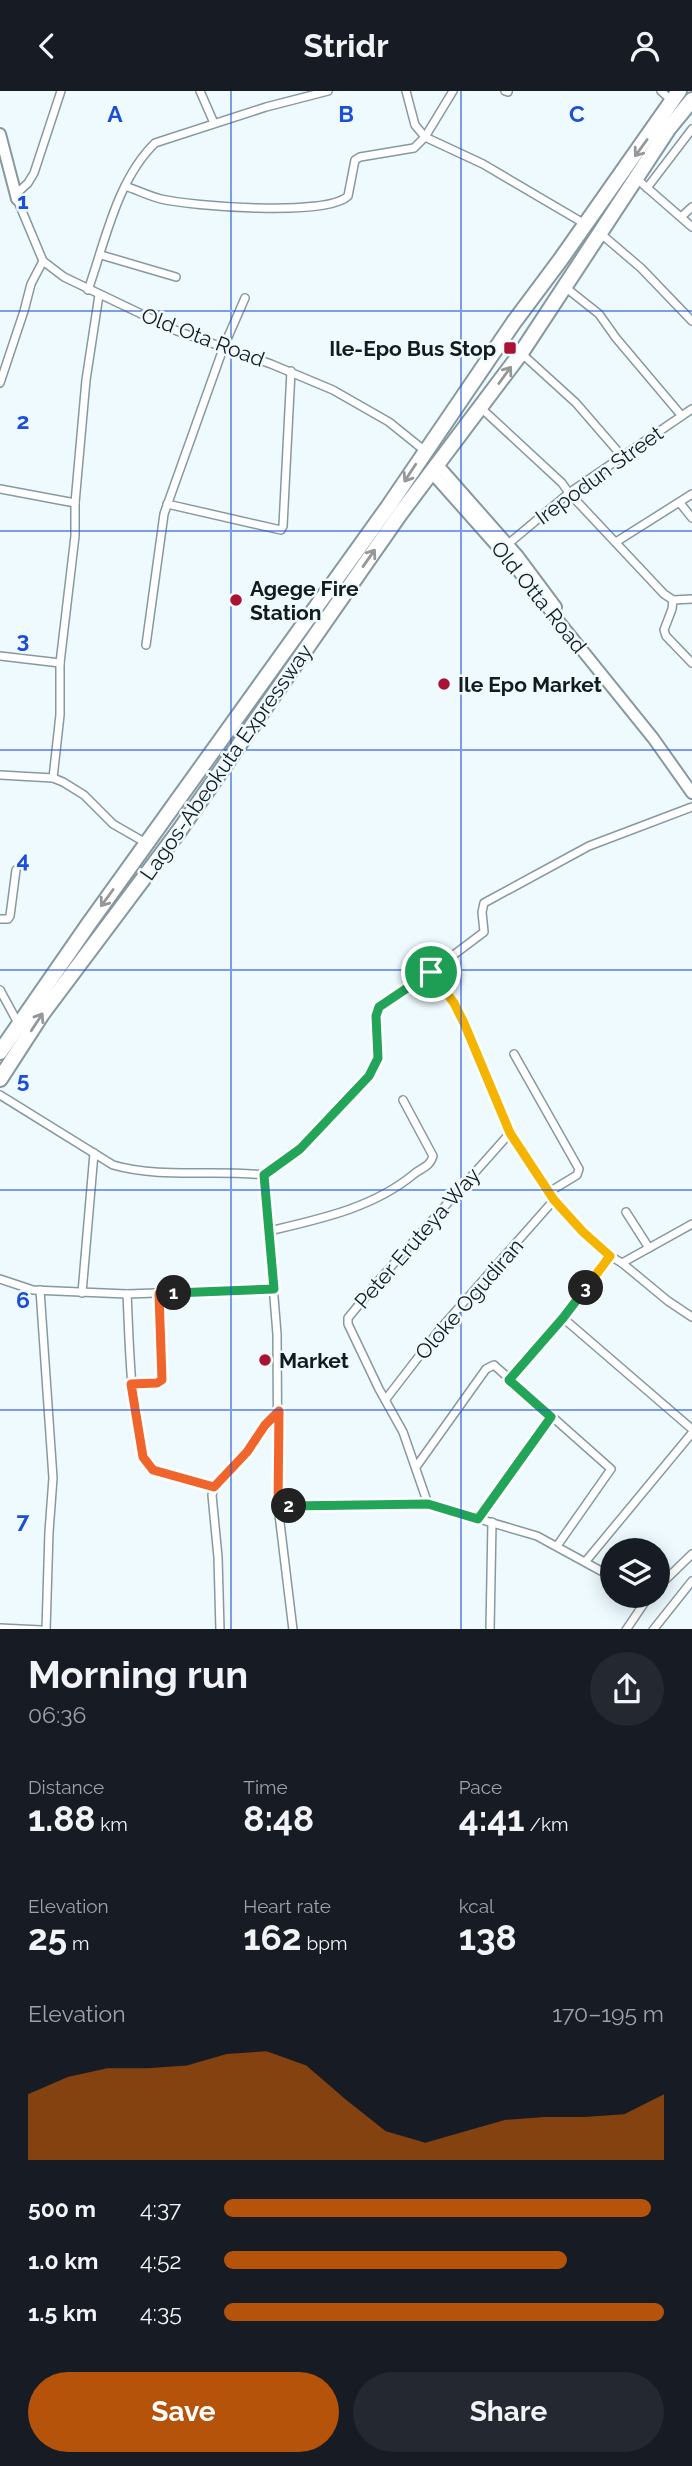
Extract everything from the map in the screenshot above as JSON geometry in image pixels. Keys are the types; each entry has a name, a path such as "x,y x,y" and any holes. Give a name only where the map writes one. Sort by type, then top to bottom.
{"highway":[{"name":"Lagos-Abeokuta Expressway","path":"0,1079 42,1014 179,831 434,468 521,353 600,233 642,183 675,96"},
{"name":"Lagos-Abeokuta Expressway","path":"0,1052 585,225 665,124 692,100"}],"main road":[{"path":"0,134 4,165 17,202"},
{"path":"434,468 508,544 568,624 659,734 692,780"},
{"name":"Old Otta Road","path":"434,468 653,737 692,793"}],"street":[{"path":"0,383 31,284 43,261 17,202 34,173 61,91"},
{"path":"200,91 214,123"},
{"path":"88,290 125,186 155,143 214,123 328,91"},
{"path":"406,91 415,125 425,137 494,170 585,225"},
{"path":"125,186 174,201 262,209 338,202 348,196 355,160 414,148 425,137 453,91"},
{"path":"661,91 675,96"},
{"path":"692,129 642,183 692,227"},
{"path":"681,217 692,207"},
{"path":"600,233 641,268 692,321"},
{"path":"101,255 176,277"},
{"name":"Old Ota Road","path":"43,261 88,290 177,331 291,371 333,390 375,413 425,451"},
{"path":"564,286 599,314 681,415"},
{"path":"53,778 60,715 60,663 72,570 86,380 99,295"},
{"path":"146,645 167,504 224,346 245,298"},
{"path":"521,353 576,403 621,455"},
{"path":"167,504 281,530 291,371"},
{"path":"481,408 562,483 673,600 692,599"},
{"name":"Irepodun Street","path":"508,544 569,493 692,409"},
{"path":"0,489 75,503"},
{"path":"616,542 692,494"},
{"path":"680,503 692,518"},
{"path":"673,600 664,630 666,636 692,663"},
{"path":"0,656 60,663"},
{"path":"0,775 53,778 75,788 113,824 147,844"},
{"path":"0,1095 113,1165 128,1170 264,1175 300,1149 369,1076 378,1058 376,1016 379,1007 484,932 484,903 589,846 692,807"},
{"path":"0,919 8,919 10,916 16,870"},
{"path":"431,972 454,1003 464,1023 510,1133 554,1200 583,1232 610,1256 692,1317"},
{"path":"0,990 19,1025"},
{"path":"514,1054 579,1169 577,1175 549,1192"},
{"path":"269,1231 359,1206 399,1187 425,1168 433,1156 403,1100"},
{"name":"Peter Eruteya Way","path":"428,1504 403,1432 348,1324 351,1313 510,1133"},
{"path":"82,1293 94,1153"},
{"path":"264,1175 274,1289 279,1411 278,1506 293,1629"},
{"name":"Oloke Ogudiran","path":"386,1399 440,1329 554,1200"},
{"path":"626,1212 649,1248"},
{"path":"622,1263 692,1224"},
{"path":"509,1380 563,1318 610,1256"},
{"path":"0,1279 19,1287 82,1293 159,1294 274,1289"},
{"path":"0,1628 43,1629 53,1478 40,1290"},
{"path":"127,1294 131,1384 143,1457 153,1470 214,1487"},
{"path":"131,1384 157,1383 162,1380 159,1294"},
{"path":"563,1318 692,1431 586,1561"},
{"path":"416,1467 486,1369 494,1365 611,1469 557,1546"},
{"path":"220,1629 218,1557 212,1495 214,1487 247,1452 265,1425 279,1411"},
{"path":"478,1519 551,1417"},
{"path":"278,1506 428,1504 537,1537 600,1570"},
{"path":"491,1629 492,1522"},
{"path":"670,1575 692,1554"},
{"path":"653,1629 692,1581"},
{"path":"625,1629 639,1608"}],"place":[{"name":"Ile-Epo Bus Stop","path":"510,348"},
{"name":"Agege Fire Station","path":"236,600"},
{"name":"Ile Epo Market","path":"444,684"},
{"name":"Market","path":"265,1360"}],"route":[{"path":"431,972 454,1003 464,1023 510,1133 554,1200 583,1232 610,1256 563,1318 509,1380 551,1417 478,1519 428,1504 278,1506 279,1411 265,1425 247,1452 214,1487 153,1470 143,1457 131,1384 157,1383 163,1377 159,1294 274,1289 264,1175 300,1149 369,1076 378,1058 376,1016 379,1007 431,972"}]}
